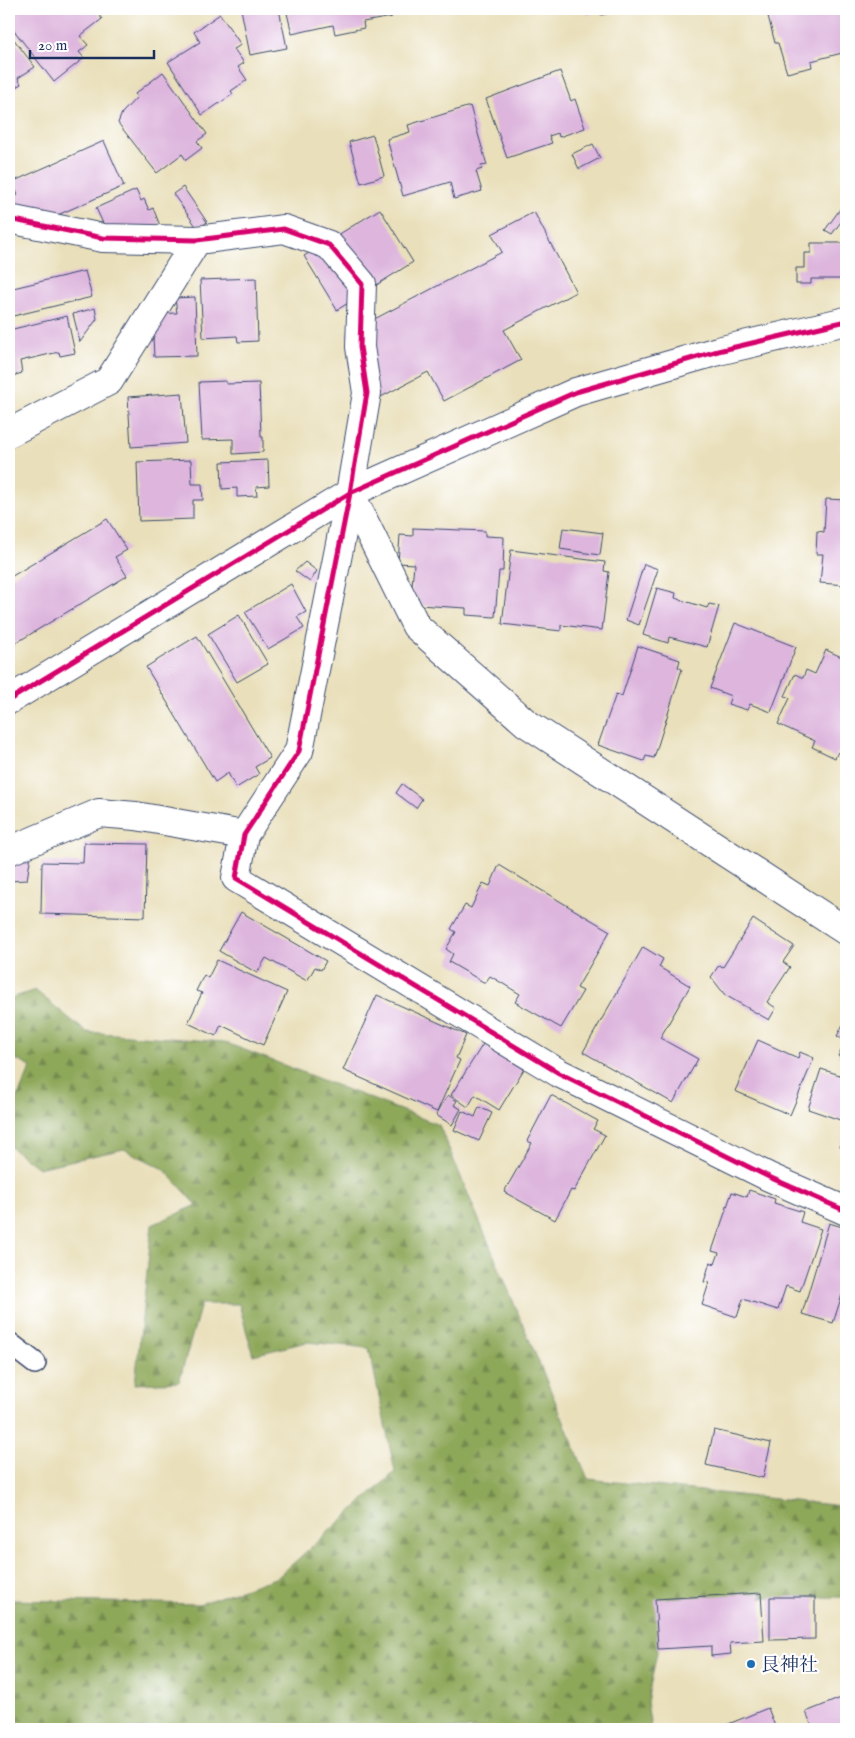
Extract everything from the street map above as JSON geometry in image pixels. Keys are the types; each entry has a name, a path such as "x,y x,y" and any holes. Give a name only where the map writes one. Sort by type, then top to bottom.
{"street":[{"path":"9,219 104,238 197,240 284,229 329,245 362,284 360,347 367,393 350,493 298,751 244,835 236,878 559,1073 769,1177 846,1211"},
{"path":"9,433 109,381 197,240"},
{"path":"9,700 350,493 576,392 718,351 846,321"},
{"path":"350,493 416,626 504,704 526,723 846,931"},
{"path":"9,851 99,813 136,816 244,835"}],"lane":[{"path":"9,1343 35,1363"}],"green space":[{"path":"35,990 86,1032 224,1042 439,1125 588,1479 841,1506 846,1551 846,1597 668,1598 647,1702 651,1729 9,1729 9,1600 199,1604 278,1577 395,1472 369,1348 307,1342 253,1355 239,1304 201,1304 179,1382 135,1384 152,1225 197,1205 164,1169 124,1149 38,1168 9,1146 9,1117 31,1067 9,1056 9,999"}],"building":[{"path":"9,9 94,9 102,19 80,36 88,45 79,52 84,58 54,82 9,24"},
{"path":"241,9 279,9 287,48 250,55"},
{"path":"286,9 398,10 391,12 392,17 363,22 364,28 335,34 333,25 292,34"},
{"path":"585,9 616,9 617,11 601,15 600,10 587,15"},
{"path":"796,9 842,9 846,26 844,29 846,52 811,61 812,67 787,73 778,43 775,43 768,16"},
{"path":"220,14 241,45 234,49 244,63 238,67 247,80 231,91 233,94 202,115 168,62 200,42 194,32"},
{"path":"9,33 35,67 18,78 21,84 9,91"},
{"path":"560,71 571,101 575,99 585,128 559,137 558,133 549,136 552,143 507,158 486,99"},
{"path":"163,72 207,134 197,141 202,148 186,160 182,154 157,173 118,123 122,113 137,97 135,94"},
{"path":"470,106 487,165 481,166 482,169 476,171 482,191 454,199 450,182 403,196 387,139 410,132 408,125"},
{"path":"373,135 384,176 361,183 349,142"},
{"path":"104,141 124,186 30,227 9,217 9,199 18,195 12,182"},
{"path":"593,144 600,158 579,169 572,154"},
{"path":"183,187 207,222 198,229 173,194"},
{"path":"136,190 141,201 144,199 149,210 153,208 163,233 110,239 96,208"},
{"path":"846,201 846,215 832,234 825,230"},
{"path":"380,209 413,262 337,310 304,256"},
{"path":"534,212 576,292 504,330 521,360 444,401 428,372 379,398 360,388 348,366 359,360 346,334 502,252 492,234"},
{"path":"811,243 846,243 846,273 842,273 842,279 811,279 811,284 796,284 796,268 804,268 804,253 811,253"},
{"path":"85,271 92,297 9,317 9,289"},
{"path":"256,278 258,341 238,342 237,336 203,338 200,280"},
{"path":"195,297 197,356 154,357 152,314 177,313 175,298"},
{"path":"95,308 97,319 80,342 73,314"},
{"path":"67,316 75,353 60,356 59,352 20,361 22,373 9,377 9,330"},
{"path":"226,381 226,384 259,383 263,452 233,454 233,439 202,440 199,382"},
{"path":"182,393 186,443 131,447 128,397"},
{"path":"191,460 192,484 202,484 203,500 193,500 193,519 139,521 137,462"},
{"path":"268,460 269,486 256,487 257,496 237,497 237,488 222,489 221,462"},
{"path":"826,499 846,500 846,585 820,583 823,554 816,554 817,531 824,532"},
{"path":"107,519 127,550 115,557 127,576 9,647 9,578"},
{"path":"413,528 485,531 485,536 504,537 503,571 499,571 495,617 466,615 466,608 418,605 418,597 411,597 414,564 398,563 400,535 413,536"},
{"path":"563,528 603,533 600,555 560,549"},
{"path":"511,550 605,562 604,571 609,572 602,630 561,625 561,631 502,624"},
{"path":"305,562 317,571 310,582 295,571"},
{"path":"644,564 658,569 639,625 626,620"},
{"path":"291,584 306,612 297,617 304,628 268,649 245,612"},
{"path":"657,588 676,593 675,598 707,608 709,604 719,606 707,647 669,637 668,643 643,635"},
{"path":"239,615 268,664 237,682 208,634"},
{"path":"735,623 796,647 771,712 750,704 747,710 728,704 731,696 710,688"},
{"path":"197,636 270,758 255,767 259,774 236,788 228,773 215,782 146,667"},
{"path":"638,646 680,660 678,667 682,669 654,758 646,756 644,761 598,745 616,694 622,696"},
{"path":"826,650 846,659 846,756 838,752 835,758 812,747 815,741 778,724 790,698 785,696 795,674 803,678 806,670 815,674"},
{"path":"402,784 422,799 416,808 396,793"},
{"path":"84,843 147,844 145,917 41,914 42,862 83,863"},
{"path":"31,854 27,880 9,881 14,858"},
{"path":"499,865 610,931 577,988 583,991 561,1028 515,1002 520,994 490,976 485,983 449,962 453,954 446,949 456,932 451,929 465,905 471,908 483,883 490,886"},
{"path":"241,912 326,961 321,970 315,967 307,981 266,958 257,973 219,951"},
{"path":"753,919 794,946 783,962 790,967 767,1002 776,1008 769,1020 725,995 711,977 719,965 723,967"},
{"path":"643,947 663,959 659,967 690,986 660,1038 698,1059 673,1103 583,1052"},
{"path":"217,960 287,992 263,1045 221,1025 216,1036 188,1023 202,993 196,991 204,975 208,978"},
{"path":"377,995 466,1035 456,1058 460,1060 437,1112 343,1070"},
{"path":"846,1019 846,1041 837,1036"},
{"path":"758,1040 798,1058 800,1052 814,1058 790,1115 735,1091"},
{"path":"846,1041 846,1061 838,1056"},
{"path":"483,1044 524,1069 499,1110 475,1095 468,1107 451,1095"},
{"path":"821,1069 846,1077 846,1122 808,1109"},
{"path":"448,1095 457,1101 454,1105 461,1109 452,1125 436,1115"},
{"path":"551,1095 598,1121 593,1129 605,1135 574,1191 571,1190 555,1220 504,1192 532,1143 527,1141"},
{"path":"479,1107 492,1113 479,1141 454,1130 462,1111 475,1117"},
{"path":"846,1131 846,1150 840,1147"},
{"path":"749,1190 775,1199 774,1203 803,1212 800,1222 821,1229 800,1291 786,1286 778,1310 743,1299 737,1317 702,1305 709,1283 704,1282 710,1262 715,1264 719,1253 712,1251 732,1192 747,1197"},
{"path":"829,1223 846,1228 846,1296 842,1295 833,1323 802,1314"},
{"path":"714,1430 771,1443 763,1478 706,1465"},
{"path":"761,1593 764,1641 730,1643 731,1654 711,1656 711,1646 658,1649 655,1599"},
{"path":"770,1597 815,1597 815,1639 770,1640"},
{"path":"846,1696 846,1729 813,1729 806,1712"},
{"path":"768,1708 776,1729 716,1729"}],"cycle path":[{"path":"9,219 103,238 197,240 284,229 329,245 362,284 360,347 367,393 350,493 299,751 244,835 236,878 559,1073 769,1177 846,1211"},
{"path":"9,700 350,493 576,392 718,351 846,321"}],"place":[{"name":"艮神社","path":"751,1664"}]}
